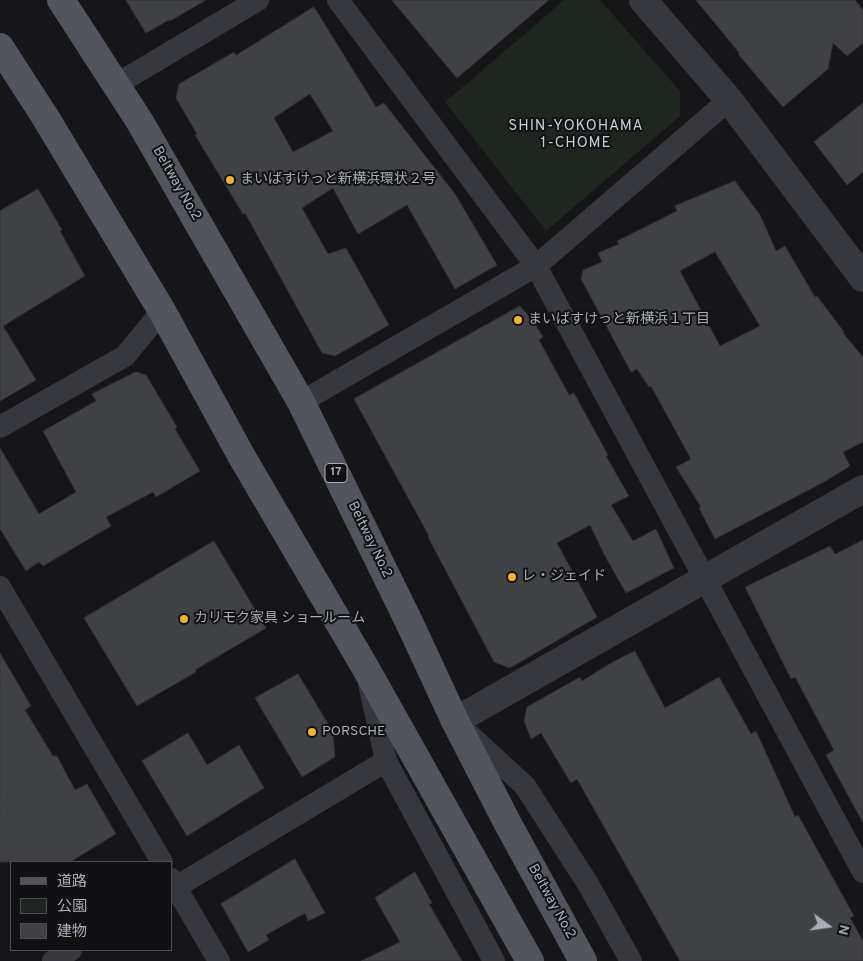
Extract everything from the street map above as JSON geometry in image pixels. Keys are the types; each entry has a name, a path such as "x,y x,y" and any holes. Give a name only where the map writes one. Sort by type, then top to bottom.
{"main road":[{"name":"Beltway No.2","path":"61,0 140,122 301,402 410,624 455,721 508,824 583,961"},
{"path":"0,47 44,115 162,311 242,457 365,667 530,961"}],"street":[{"path":"117,84 258,0"},
{"path":"338,0 536,266 863,872"},
{"path":"643,0 729,100 863,278"},
{"path":"301,402 536,266 729,100"},
{"path":"0,427 125,356 162,311"},
{"path":"631,961 588,884 525,786 455,721 863,489"},
{"path":"0,587 161,861"},
{"path":"365,667 386,761 494,961"},
{"path":"218,961 173,885 386,761"},
{"path":"53,961 70,951"}],"green space":[{"path":"564,0 600,0 680,91 680,116 546,231 445,102"}],"building":[{"path":"126,0 206,0 146,33"},
{"path":"392,0 549,0 457,78"},
{"path":"696,0 855,0 863,10 863,43 847,56 833,43 828,69 783,107"},
{"path":"314,7 376,107 384,103 455,194 497,265 455,289 407,205 358,234 333,188 302,208 328,254 346,248 389,325 335,356 322,353 245,213 243,214 195,135 197,134 176,98 179,84 234,52 236,55","holes":["310,94 333,131 293,152 274,118"]},
{"path":"863,103 863,172 847,185 814,142"},
{"path":"735,181 760,215 776,251 785,246 815,297 817,296 843,333 863,357 863,442 843,452 850,466 824,482 715,539 699,508 701,507 676,467 691,459 651,386 649,387 637,369 631,372 581,279 583,270 602,262 598,253 619,244 617,241 677,211 675,206","holes":["715,252 760,326 720,346 680,271"]},
{"path":"38,189 62,230 60,231 85,276 3,326 36,380 0,401 0,211"},
{"path":"520,306 533,321 543,337 539,340 569,395 574,393 629,496 611,505 633,541 656,529 674,568 626,593 590,525 557,543 597,617 510,668 494,662 429,536 354,399"},
{"path":"136,372 146,375 177,427 175,429 200,471 156,497 153,492 106,517 111,526 43,566 39,562 26,571 0,529 0,448 39,514 76,492 43,431 96,401 92,394"},
{"path":"863,540 863,823 826,755 834,750 795,677 791,679 745,587 830,546 835,554"},
{"path":"214,541 266,628 137,706 84,618"},
{"path":"635,651 665,708 719,677 751,734 756,731 795,817 798,815 854,916 850,918 863,941 863,961 680,961 577,779 571,783 541,733 531,739 524,721 527,707 580,677 582,681"},
{"path":"0,653 31,706 25,710 53,756 57,756 75,790 87,784 116,834 72,861 0,862"},
{"path":"298,674 333,732 335,757 302,777 255,698"},
{"path":"188,733 207,765 239,745 264,788 187,836 142,761"},
{"path":"295,859 325,913 308,921 305,913 266,935 269,940 248,952 221,904"},
{"path":"415,872 432,903 429,904 462,961 361,961 400,942 375,898"}],"place":[{"name":"まいばすけっと新横浜環状２号","path":"230,180"},
{"name":"まいばすけっと新横浜１丁目","path":"518,320"},
{"name":"レ・ジェイド","path":"512,577"},
{"name":"カリモク家具 ショールーム","path":"184,619"},
{"name":"PORSCHE","path":"312,732"}],"district":[{"name":"SHIN-YOKOHAMA 1-CHOME","path":"576,136"}]}
